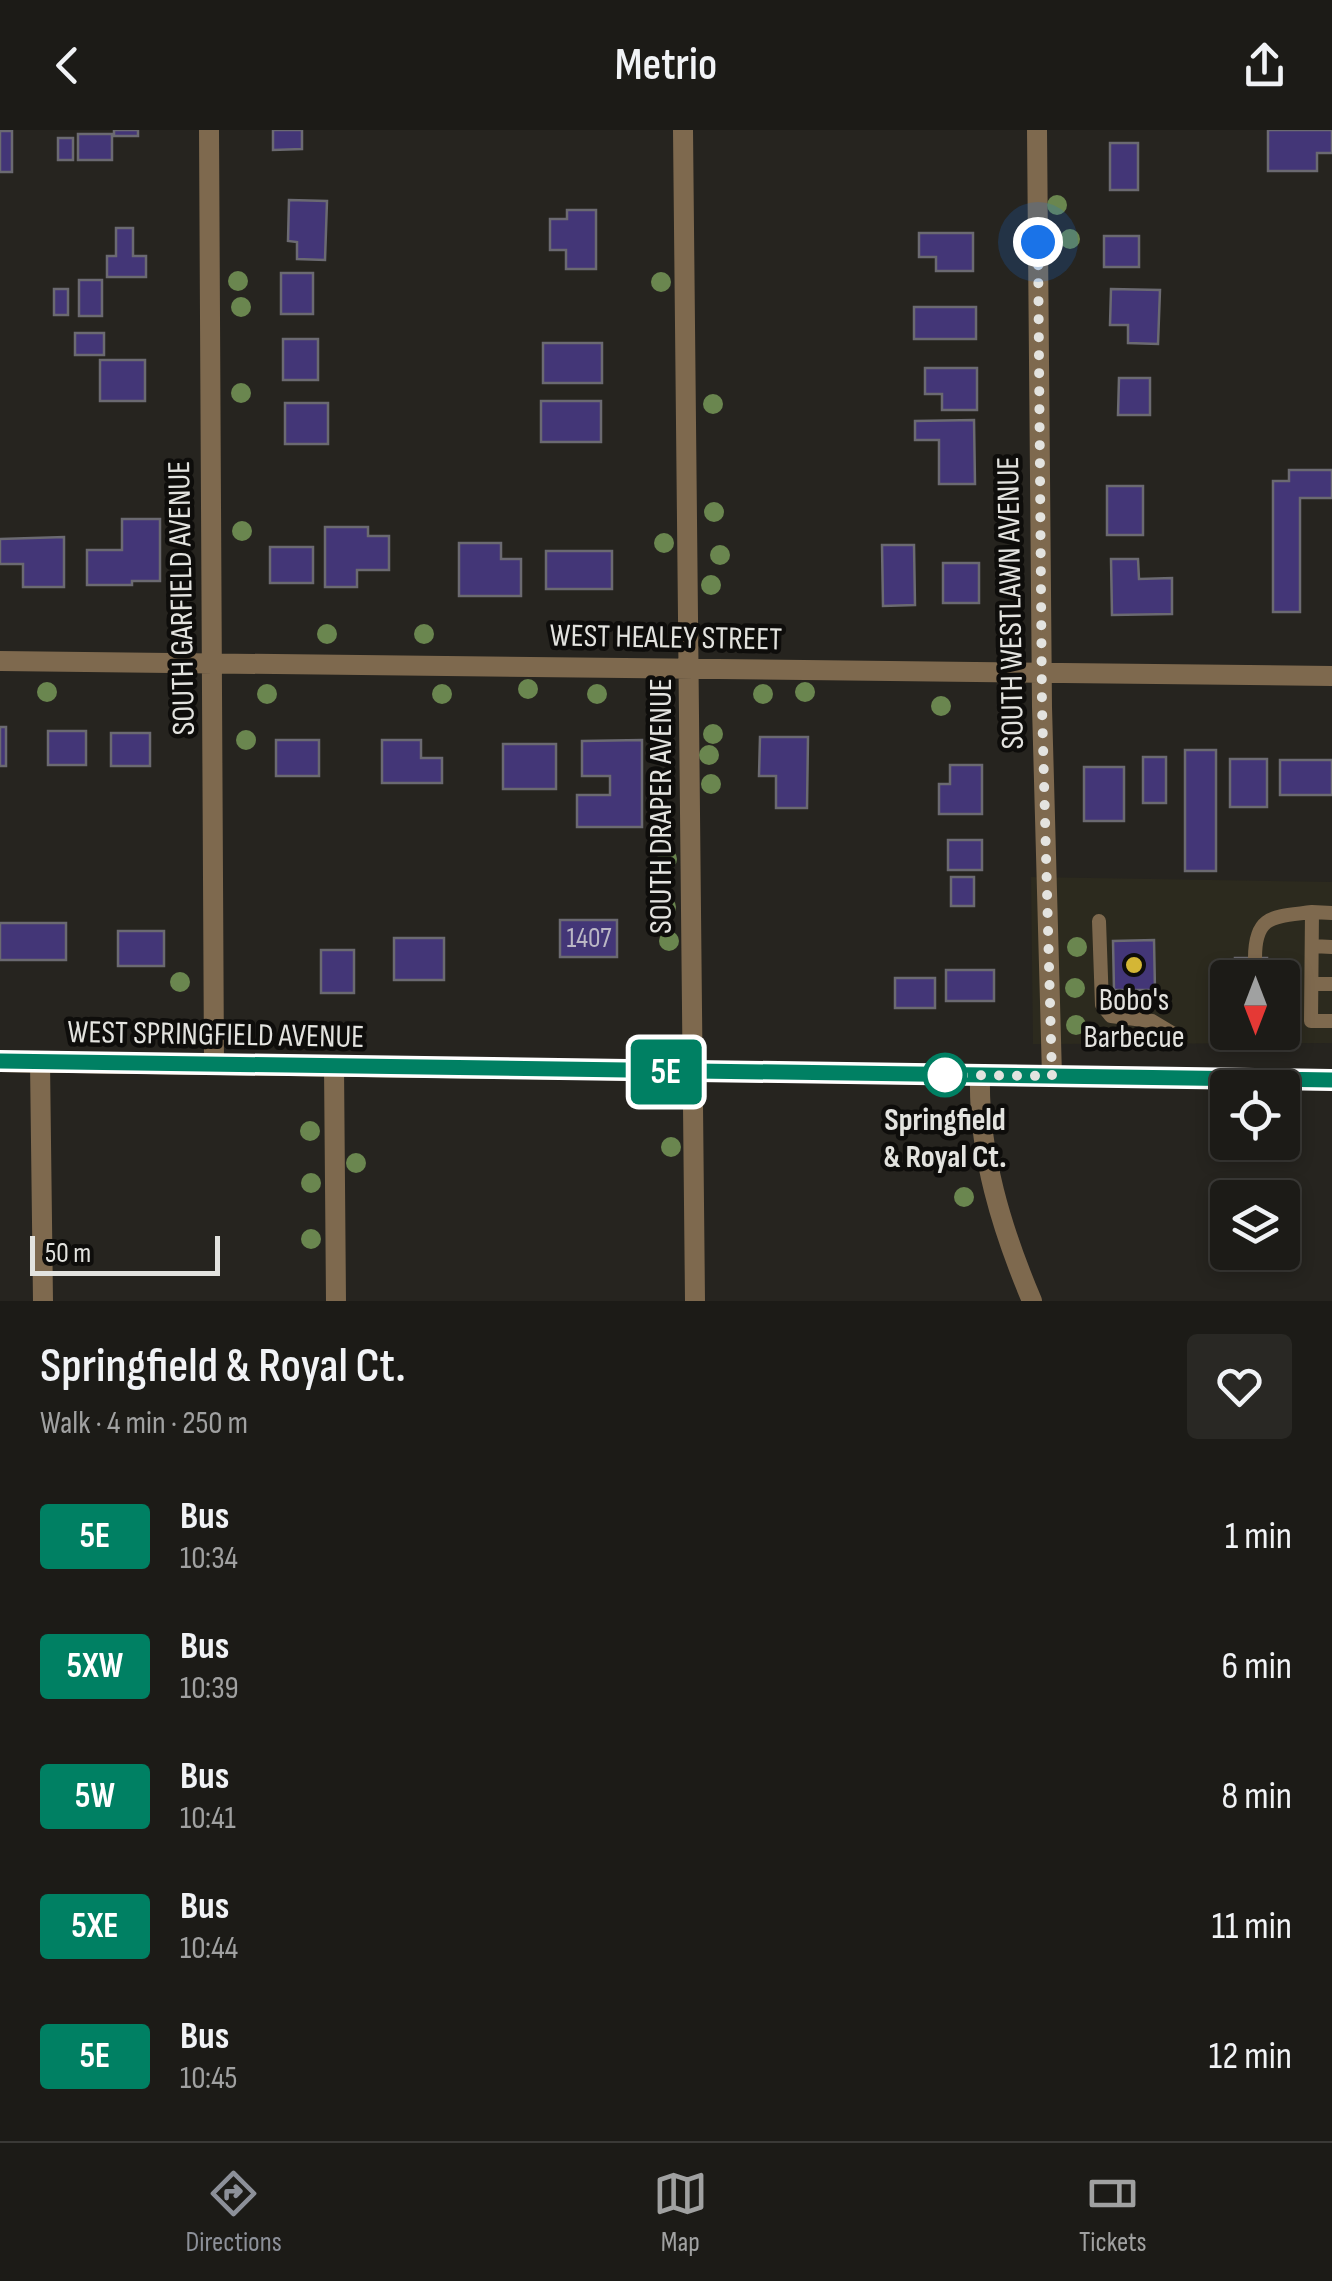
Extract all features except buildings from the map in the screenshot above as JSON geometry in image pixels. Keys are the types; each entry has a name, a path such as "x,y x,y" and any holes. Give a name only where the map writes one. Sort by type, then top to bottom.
{"main road":[{"name":"WEST SPRINGFIELD AVENUE","path":"0,1062 1332,1080"}],"street":[{"name":"SOUTH GARFIELD AVENUE","path":"210,130 214,1065"},
{"name":"SOUTH DRAPER AVENUE","path":"684,130 695,1301"},
{"name":"SOUTH WESTLAWN AVENUE","path":"1037,130 1041,674 1052,1076"},
{"name":"WEST HEALEY STREET","path":"0,661 1332,676"},
{"path":"40,1062 42,1301"},
{"path":"334,1066 336,1301"},
{"path":"980,1075 982,1140 1001,1214 1032,1301"}],"lane":[{"path":"1312,912 1311,1021 1332,1022"},
{"path":"1255,958 1255,937 1261,924 1277,916 1332,913"},
{"path":"1099,921 1102,1005 1111,1016 1152,1022 1176,1036"},
{"path":"1312,946 1332,947"},
{"path":"1312,984 1332,984"}],"shaded area":[{"path":"1031,877 1332,882 1332,1043 1300,1043 1300,960 1210,960 1210,1043 1033,1044"}],"bus line":[{"name":"5E","path":"0,1061 1332,1080"}],"place":[{"name":"Bobo's Barbecue","path":"1134,965"},
{"name":"Springfield & Royal Ct.","path":"945,1075"}],"route":[{"path":"945,1075 1052,1076 1042,707 1038,242"}]}
